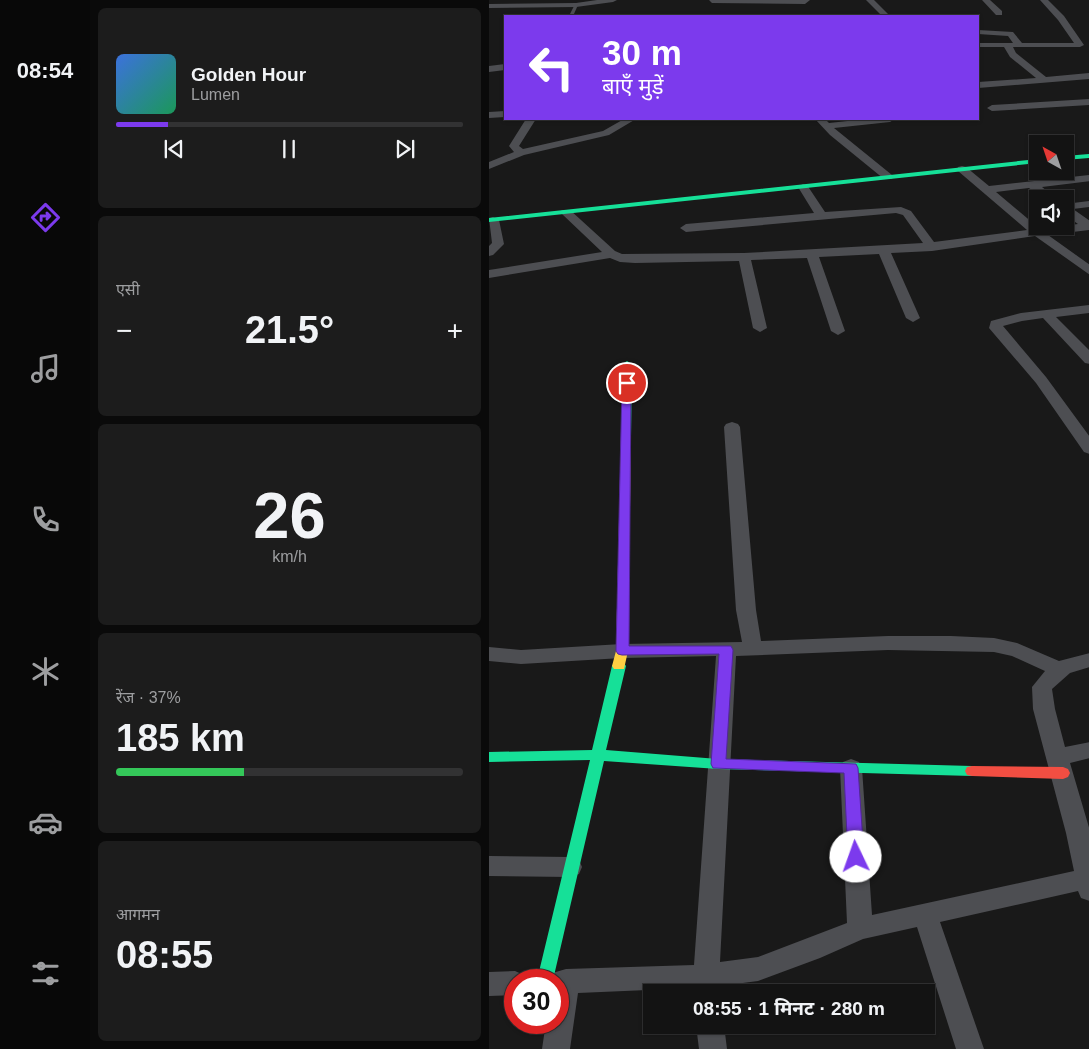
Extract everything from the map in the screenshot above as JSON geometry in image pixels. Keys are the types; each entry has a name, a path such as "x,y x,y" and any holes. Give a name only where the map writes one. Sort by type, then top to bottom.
{"street":[{"path":"489,6 594,6 613,0"},
{"path":"870,0 885,15"},
{"path":"986,0 999,13"},
{"path":"1044,0 1085,46"},
{"path":"712,3 805,1 807,10"},
{"path":"979,32 1010,34 1020,45"},
{"path":"979,45 1085,46"},
{"path":"1007,45 1013,55 1044,80"},
{"path":"489,69 504,67"},
{"path":"979,85 1089,76"},
{"path":"992,108 1089,102"},
{"path":"489,115 504,112"},
{"path":"521,153 515,146 530,120"},
{"path":"489,166 521,153 599,135 629,120"},
{"path":"823,122 868,120"},
{"path":"823,122 888,177"},
{"path":"1074,157 1089,156"},
{"path":"489,252 498,244 491,220 1029,162"},
{"path":"962,169 1029,226"},
{"path":"986,190 1089,178"},
{"path":"1032,184 1040,190"},
{"path":"803,187 821,215"},
{"path":"1074,206 1089,204"},
{"path":"686,228 888,209 903,210 932,247"},
{"path":"566,212 611,254 620,258 635,259 744,258 932,247 1029,234"},
{"path":"1074,215 1089,226"},
{"path":"1074,228 1089,226"},
{"path":"1041,235 1089,271"},
{"path":"883,250 913,318"},
{"path":"489,274 611,254"},
{"path":"812,254 838,331"},
{"path":"744,258 760,328"},
{"path":"1089,309 1005,320 996,324 996,328 1083,431 1089,449"},
{"path":"1046,314 1089,360"},
{"path":"557,969 570,867 622,651 627,364"},
{"path":"732,427 746,610 753,648"},
{"path":"489,654 521,657 622,651 726,650 888,643 951,643 994,645 1017,650 1059,669"},
{"path":"706,984 726,650"},
{"path":"569,981 706,984 758,969 811,950 860,929 966,904 1088,883 1084,832 1060,765 1044,709 1043,687 1059,669 1067,665 1089,660"},
{"path":"489,757 597,755 718,764 851,768 1060,765 1089,750"},
{"path":"851,768 860,929"},
{"path":"489,866 570,867"},
{"path":"925,914 970,1049"},
{"path":"489,984 504,984"},
{"path":"556,1034 556,1049"},
{"path":"711,1034 713,1049"}],"lane":[{"path":"571,15 576,5"}],"traffic: fast":[{"path":"1074,157 1090,156"},
{"path":"489,220 1029,162"},
{"path":"626,436 627,364"},
{"path":"548,969 619,666"},
{"path":"489,757 597,755 718,764 972,771"}],"traffic: slow":[{"path":"619,666 622,651 626,436"}],"traffic: jam":[{"path":"972,771 1063,773"}],"route":[{"path":"627,383 622,651 679,652 726,650 718,764 851,768 856,857"}]}
